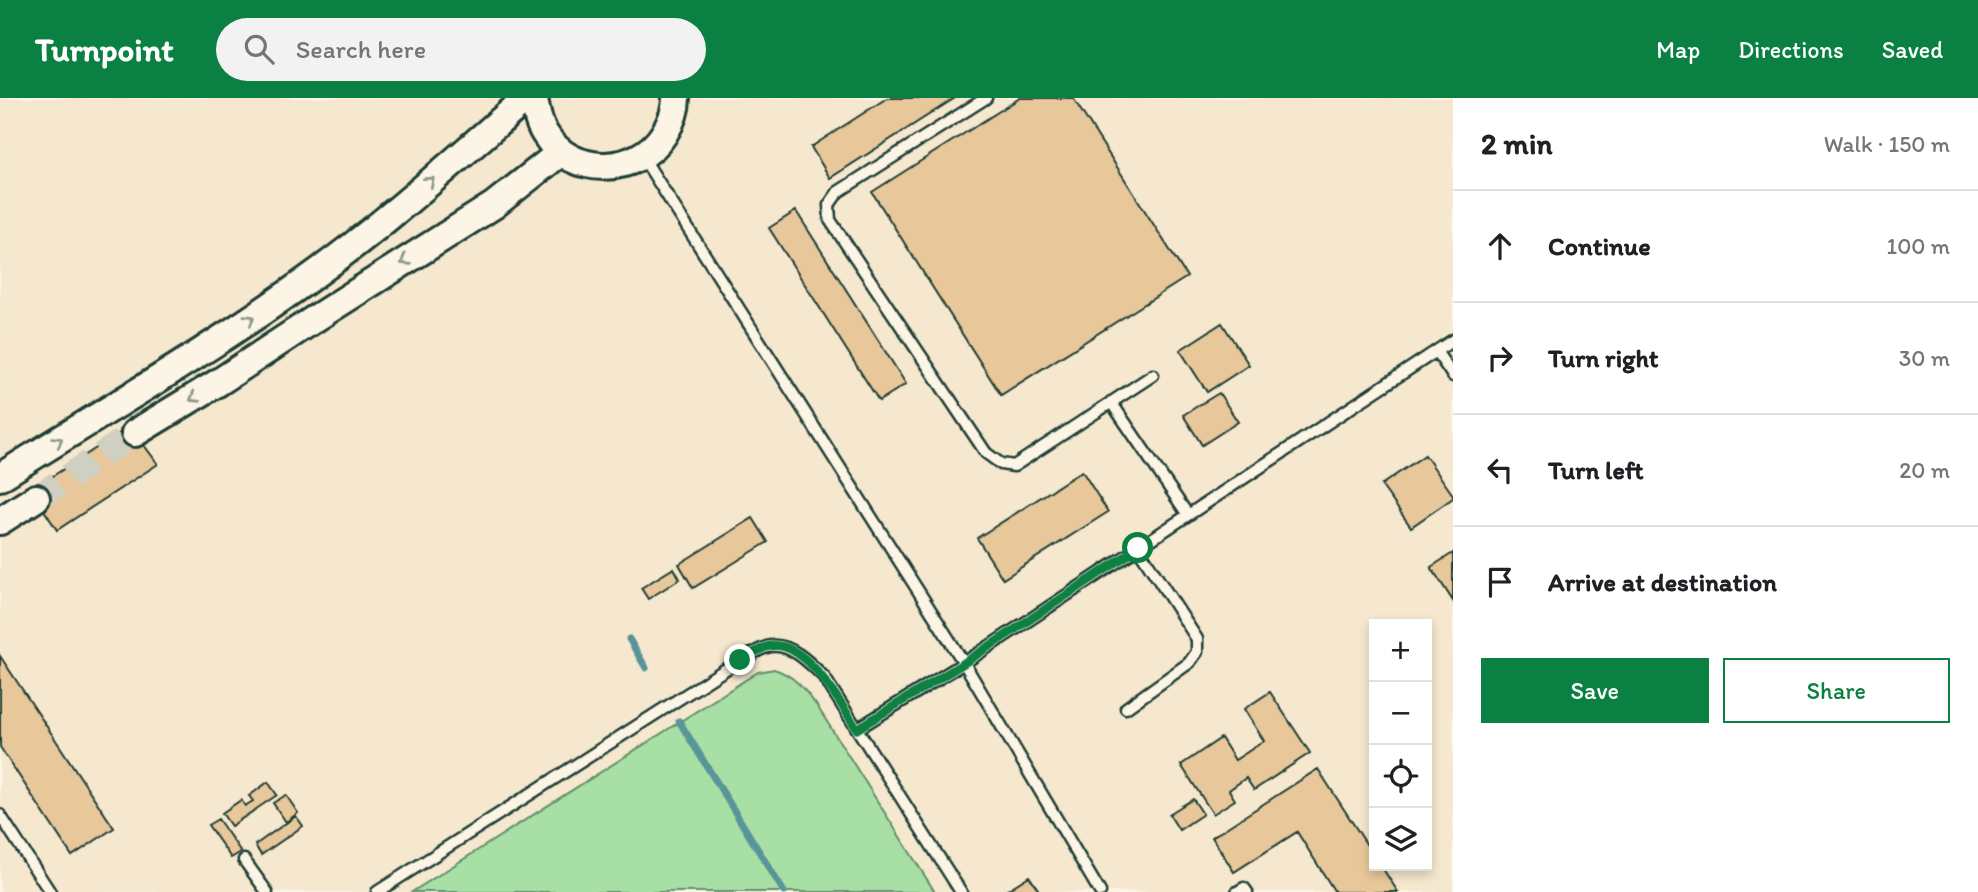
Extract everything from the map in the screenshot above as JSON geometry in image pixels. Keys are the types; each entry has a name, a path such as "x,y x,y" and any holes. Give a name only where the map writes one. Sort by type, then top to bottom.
{"street":[{"path":"0,477 260,313 316,274 393,213 527,98"},
{"path":"534,98 536,116 546,136 561,152 580,162 601,167 623,164 642,156 659,142 671,124 679,100"},
{"path":"135,433 494,205 561,152"},
{"path":"4,509 36,498"}],"lane":[{"path":"986,98 838,192 829,205 830,220 986,453 1001,464 1014,466 1153,376"},
{"path":"642,156 964,663 1100,892"},
{"path":"857,729 964,663 1453,340"},
{"path":"1436,351 1453,376"},
{"path":"1111,402 1188,515"},
{"path":"1126,708 1189,663 1197,652 1197,639 1138,548"},
{"path":"377,892 740,660 771,646 784,647 796,653 824,677 961,892"},
{"path":"0,815 50,892"},
{"path":"244,860 267,892"},
{"path":"1237,892 1244,888 1247,892"}],"shaded area":[{"path":"0,98 1453,98 1453,892 0,892"}],"green space":[{"path":"774,669 793,679 817,706 935,892 412,892 758,672"}],"building":[{"path":"887,98 955,98 830,178 811,147"},
{"path":"1020,98 1073,98 1187,277 1001,395 872,192"},
{"path":"796,211 906,384 879,401 769,228"},
{"path":"1222,323 1249,365 1207,392 1180,350"},
{"path":"1219,393 1238,422 1202,445 1183,415"},
{"path":"132,425 158,464 57,530 31,490"},
{"path":"1425,455 1453,498 1411,527 1381,485"},
{"path":"1082,471 1108,512 1003,579 977,538"},
{"path":"753,518 768,542 693,588 679,564"},
{"path":"1453,553 1453,601 1431,567"},
{"path":"674,568 680,579 648,599 641,588"},
{"path":"0,656 114,828 72,856 0,747"},
{"path":"1270,692 1310,753 1254,790 1246,778 1229,790 1235,800 1213,814 1181,765 1221,738 1235,760 1264,741 1244,709"},
{"path":"1318,769 1369,848 1369,871 1384,871 1398,892 1335,892 1297,832 1234,872 1212,837"},
{"path":"268,782 277,795 231,826 222,813 241,800 245,806 253,801 249,796"},
{"path":"286,795 298,813 286,822 273,803"},
{"path":"1193,799 1203,814 1179,830 1169,814"},
{"path":"296,816 303,826 261,855 255,845"},
{"path":"218,819 241,852 231,858 208,825"},
{"path":"1029,876 1038,889 1032,892 1004,892"}],"waterway":[{"path":"629,639 646,668"},
{"path":"679,721 784,892"}],"tunnel":[{"path":"36,498 135,433"}],"route":[{"path":"740,660 771,646 784,647 796,653 824,677 857,729 964,663 1138,548"}]}
